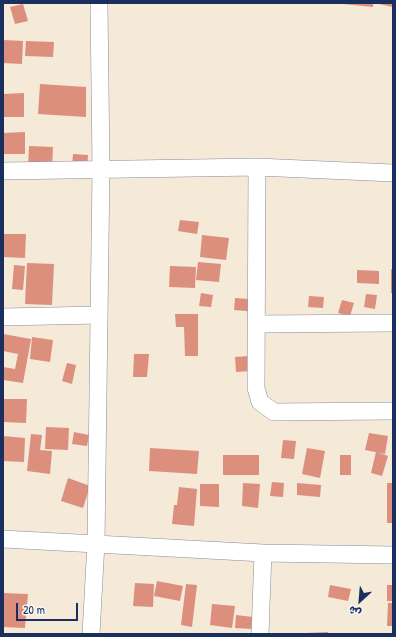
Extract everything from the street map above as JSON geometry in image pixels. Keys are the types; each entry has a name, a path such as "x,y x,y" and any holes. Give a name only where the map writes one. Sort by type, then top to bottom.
{"street":[{"path":"91,634 96,544 101,170 99,3"},
{"path":"257,167 256,388 260,402 274,412 393,412"},
{"path":"3,171 257,167 393,173"},
{"path":"3,316 99,315"},
{"path":"256,324 393,323"},
{"path":"3,539 263,553 393,555"},
{"path":"260,634 263,553"}],"building":[{"path":"373,3 373,7 343,4"},
{"path":"393,3 393,7 379,4"},
{"path":"23,4 28,21 15,24 10,7"},
{"path":"3,40 23,41 22,64 3,63"},
{"path":"26,41 54,42 53,57 25,56"},
{"path":"40,84 86,87 86,117 38,114"},
{"path":"24,93 24,117 3,117 3,94"},
{"path":"25,132 25,154 3,154 3,133"},
{"path":"29,146 53,147 52,169 28,168"},
{"path":"73,154 88,155 87,169 72,167"},
{"path":"180,220 199,222 197,234 178,231"},
{"path":"3,234 26,234 25,258 3,257"},
{"path":"202,235 229,238 226,260 200,257"},
{"path":"198,262 221,264 219,282 196,280"},
{"path":"27,263 54,264 52,305 25,304"},
{"path":"14,265 25,266 23,290 12,289"},
{"path":"170,266 196,267 195,288 169,287"},
{"path":"391,269 393,269 393,293 391,293"},
{"path":"357,270 379,271 379,284 357,283"},
{"path":"201,293 213,295 211,307 199,306"},
{"path":"366,294 377,295 375,309 364,307"},
{"path":"309,296 324,297 323,308 308,307"},
{"path":"235,298 260,300 259,312 234,310"},
{"path":"342,300 354,303 350,316 338,313"},
{"path":"175,314 198,314 198,356 185,356 184,327 176,327"},
{"path":"3,334 31,339 23,383 3,380 3,367 15,369 18,354 3,351"},
{"path":"32,337 53,340 50,362 30,359"},
{"path":"134,354 149,354 147,377 133,377"},
{"path":"248,356 250,371 236,372 235,357"},
{"path":"67,363 76,365 72,384 62,381"},
{"path":"3,399 27,399 26,423 3,422"},
{"path":"46,427 69,428 68,450 45,449"},
{"path":"74,432 89,435 87,446 72,444"},
{"path":"369,433 388,436 385,454 365,450"},
{"path":"31,434 42,435 40,450 52,451 50,474 27,471"},
{"path":"3,436 25,438 24,462 3,461"},
{"path":"283,440 296,441 294,459 281,458"},
{"path":"150,448 199,451 197,474 149,471"},
{"path":"307,448 325,451 320,478 302,474"},
{"path":"376,452 388,456 382,476 371,473"},
{"path":"223,455 259,455 259,475 223,475"},
{"path":"340,455 351,455 351,475 340,475"},
{"path":"68,478 90,486 83,508 61,501"},
{"path":"272,482 284,483 283,497 270,496"},
{"path":"243,483 260,484 258,508 242,506"},
{"path":"297,483 321,485 320,497 297,495"},
{"path":"387,483 393,483 393,523 387,523"},
{"path":"200,484 219,484 219,507 200,506"},
{"path":"179,487 197,489 194,526 172,524 174,505 177,505"},
{"path":"157,581 183,586 180,601 154,596"},
{"path":"135,583 154,584 153,607 133,606"},
{"path":"186,584 197,585 192,627 181,625"},
{"path":"330,585 351,589 348,601 328,597"},
{"path":"387,585 393,585 393,601 387,601"},
{"path":"3,593 28,594 25,628 3,627"},
{"path":"388,603 393,603 393,626 387,626"},
{"path":"212,604 235,606 232,628 210,625"},
{"path":"236,615 253,617 252,629 235,628"},
{"path":"328,632 328,634 306,634 306,633"}]}
